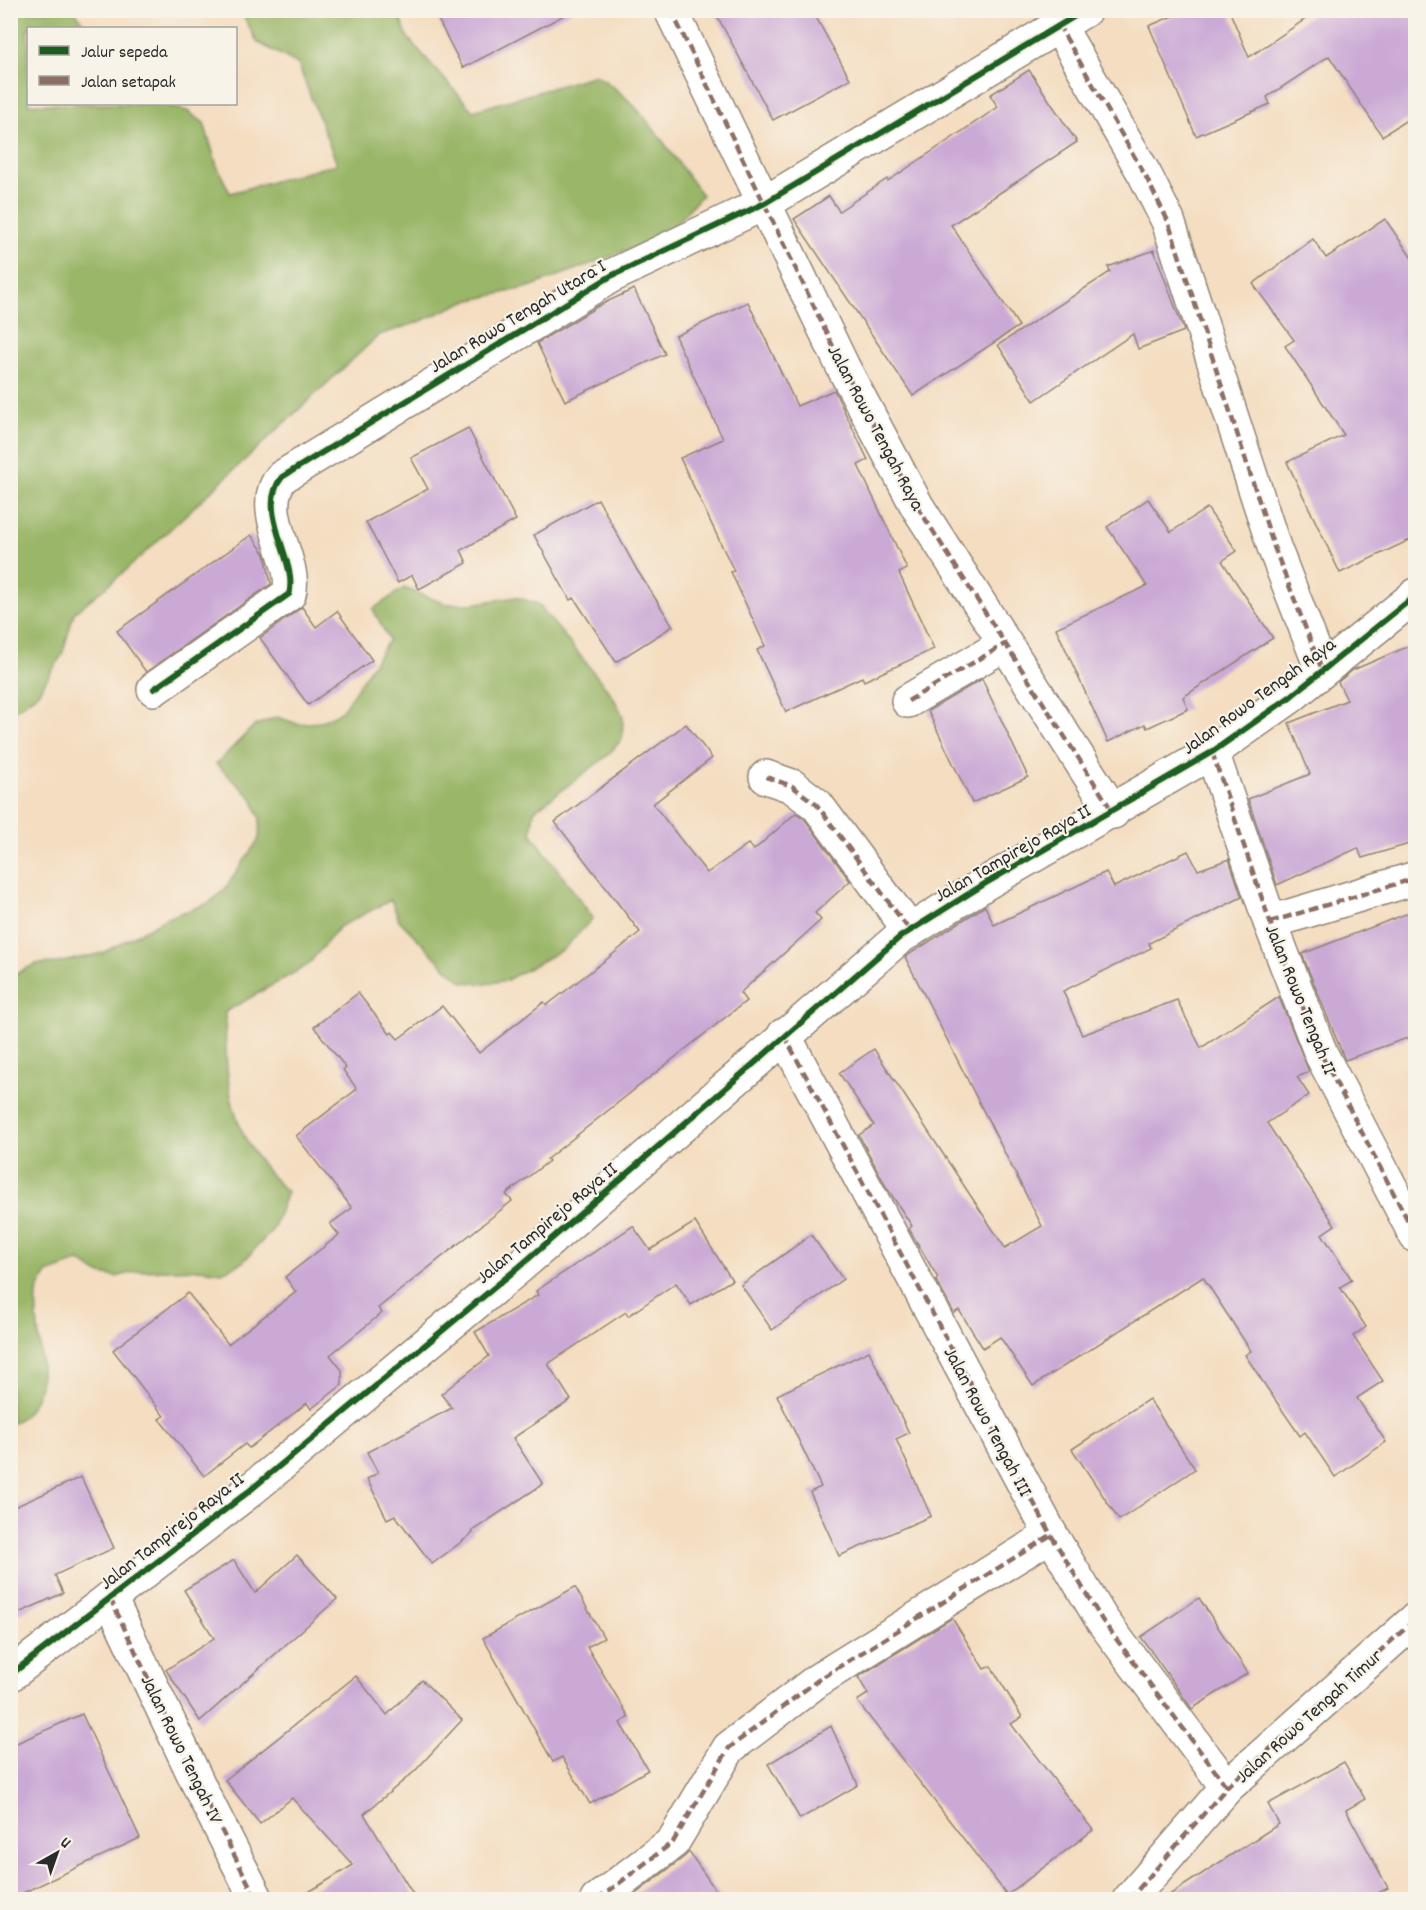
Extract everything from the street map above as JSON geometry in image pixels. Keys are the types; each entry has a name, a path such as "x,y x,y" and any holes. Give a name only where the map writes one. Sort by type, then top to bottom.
{"street":[{"name":"Jalan Rowo Tengah Raya","path":"671,10 843,367 917,506 1113,812 1212,752 1322,670 1416,595"},
{"name":"Jalan Rowo Tengah Utara I","path":"154,689 289,594 291,586 279,539 273,498 274,490 282,477 611,276 765,202 1071,17"},
{"path":"1071,17 1168,221 1274,547 1322,670"},
{"path":"908,701 1005,644"},
{"name":"Jalan Rowo Tengah II","path":"1212,752 1270,922 1321,1054 1416,1236"},
{"path":"766,777 792,786 817,805 910,931"},
{"name":"Jalan Tampirejo Raya II","path":"10,1675 248,1492 519,1267 759,1061 784,1035 910,931 986,884 1113,812"},
{"path":"1270,922 1416,878"},
{"name":"Jalan Rowo Tengah III","path":"784,1035 1051,1535 1102,1620 1227,1787"},
{"path":"597,1899 673,1842 729,1748 818,1680 1051,1535"},
{"name":"Jalan Rowo Tengah IV","path":"110,1598 204,1797 257,1899"},
{"name":"Jalan Rowo Tengah Timur","path":"1129,1899 1227,1787 1416,1619"}],"green space":[{"path":"11,11 75,11 86,27 27,27 27,105 166,105 187,111 204,123 217,166 230,193 337,164 298,64 257,42 241,11 397,11 408,38 473,111 595,75 627,99 641,113 702,195 664,236 529,287 463,302 419,322 379,335 124,572 74,613 62,655 38,693 11,713"},
{"path":"404,588 446,604 471,604 516,597 538,604 612,695 623,716 622,739 607,756 534,811 531,833 593,918 564,949 507,980 485,984 463,982 445,967 399,920 391,900 339,927 308,965 225,1012 227,1065 234,1110 253,1151 267,1171 287,1192 273,1229 243,1262 222,1272 200,1269 138,1271 116,1277 97,1273 80,1261 47,1273 37,1294 40,1382 36,1398 27,1412 11,1424 11,976 36,964 57,963 103,953 167,918 209,903 225,889 259,839 260,818 252,798 216,764 254,726 277,717 298,724 320,722 341,712 389,640 373,609"}],"building":[{"path":"433,10 574,10 463,68"},
{"path":"714,10 812,10 850,79 773,120"},
{"path":"1187,10 1229,10 1249,57 1319,10 1416,10 1416,114 1382,136 1329,56 1267,97 1270,104 1196,136 1149,26"},
{"path":"1029,70 1077,142 951,225 1019,326 913,396 794,219 829,196 839,211 887,179 888,181 998,107 990,95"},
{"path":"1385,219 1416,264 1416,537 1340,573 1287,462 1344,435 1285,346 1294,340 1253,284 1313,239 1326,258"},
{"path":"1154,250 1184,331 1138,349 1133,334 1034,401 998,345 1110,272 1108,267"},
{"path":"634,289 665,354 565,401 537,343 600,305"},
{"path":"748,302 797,406 834,390 868,460 858,465 907,569 899,573 934,649 864,681 862,677 786,712 757,650 765,646 731,572 734,571 680,458 723,439 675,336"},
{"path":"468,428 516,520 461,550 467,563 419,589 412,575 398,583 366,522 428,489 411,458"},
{"path":"598,499 637,570 673,626 616,662 574,598 570,600 534,535"},
{"path":"1148,499 1171,532 1207,508 1237,551 1222,561 1273,638 1183,697 1188,709 1147,728 1145,724 1108,742 1056,628 1147,586 1107,527"},
{"path":"251,535 265,554 271,584 146,672 117,631"},
{"path":"302,607 316,627 337,611 372,660 308,705 260,638"},
{"path":"1416,643 1416,842 1362,858 1358,848 1277,885 1248,799 1310,774 1289,723 1347,700 1338,682 1353,670"},
{"path":"982,679 1028,777 972,803 928,711"},
{"path":"686,724 712,758 653,804 707,873 748,844 754,850 796,813 804,818 850,881 815,913 821,920 740,993 746,1001 547,1159 549,1161 506,1194 512,1201 378,1308 382,1313 330,1355 342,1370 342,1385 311,1409 307,1403 249,1448 245,1444 204,1476 159,1419 164,1416 113,1350 188,1293 228,1344 296,1292 285,1277 339,1235 330,1224 352,1208 296,1136 357,1089 343,1070 346,1068 314,1027 358,993 390,1034 392,1032 398,1039 442,1006 479,1053 544,1002 547,1005 607,959 640,932 555,822"},
{"path":"1188,851 1198,870 1229,859 1242,897 1149,943 1151,948 1063,991 1082,1035 1177,1000 1201,1048 1279,997 1309,1072 1297,1077 1309,1095 1267,1123 1335,1225 1322,1234 1352,1280 1340,1287 1366,1327 1353,1336 1383,1381 1357,1398 1386,1442 1335,1477 1305,1432 1300,1436 1245,1355 1251,1351 1203,1277 1033,1386 1000,1337 983,1348 959,1310 954,1313 936,1280 938,1278 909,1229 912,1226 887,1188 859,1135 874,1125 839,1073 874,1049 1005,1248 1042,1226 905,957 985,906 994,925 1106,872 1114,887"},
{"path":"1416,910 1416,1035 1345,1060 1302,954"},
{"path":"695,1222 732,1280 691,1305 676,1283 628,1316 626,1312 548,1364 571,1400 513,1438 543,1484 472,1531 473,1533 432,1564 395,1515 387,1519 367,1479 378,1473 367,1452 452,1408 441,1394 489,1356 475,1332 538,1295 536,1291 633,1226 650,1250"},
{"path":"811,1235 843,1279 772,1330 741,1285"},
{"path":"869,1351 909,1433 896,1439 931,1516 839,1556 810,1492 821,1487 777,1395"},
{"path":"1149,1399 1195,1469 1119,1520 1072,1449"},
{"path":"81,1477 114,1548 55,1575 63,1593 10,1617 10,1509"},
{"path":"297,1555 337,1599 200,1721 166,1670 214,1638 184,1590 234,1560 255,1593"},
{"path":"575,1587 604,1638 587,1647 629,1717 620,1723 648,1770 590,1804 562,1757 553,1762 483,1638"},
{"path":"1199,1598 1248,1673 1192,1709 1141,1637"},
{"path":"952,1618 984,1669 991,1666 1022,1717 1011,1724 1093,1830 1007,1895 857,1701 868,1694 858,1677"},
{"path":"356,1676 387,1715 422,1680 462,1720 415,1771 364,1814 416,1899 297,1899 353,1865 292,1798 260,1824 225,1780"},
{"path":"82,1714 140,1838 10,1899 10,1746"},
{"path":"831,1726 858,1785 800,1819 768,1764"},
{"path":"1344,1762 1365,1799 1346,1810 1388,1888 1367,1899 1163,1899 1279,1824 1268,1804"},
{"path":"689,1852 722,1899 629,1899 684,1857"}],"marked path":[{"path":"671,10 843,367 917,506 1113,812"},
{"path":"1058,24 1145,175 1168,221 1274,547 1322,670"},
{"path":"908,701 1005,644"},
{"path":"1212,752 1270,922 1321,1054 1416,1236"},
{"path":"766,777 792,786 817,805 910,931"},
{"path":"1270,922 1416,878"},
{"path":"784,1035 1051,1535 1102,1620 1227,1787"},
{"path":"597,1900 673,1842 729,1748 818,1680 1051,1535"},
{"path":"110,1598 204,1796 257,1900"},
{"path":"1129,1900 1227,1787 1416,1619"}],"cycle path":[{"path":"154,689 289,594 288,567 275,521 273,505 275,490 282,477 611,276 765,203 1085,10"},
{"path":"10,1675 248,1492 519,1267 900,937 986,883 1212,752 1290,697 1416,595"}]}
